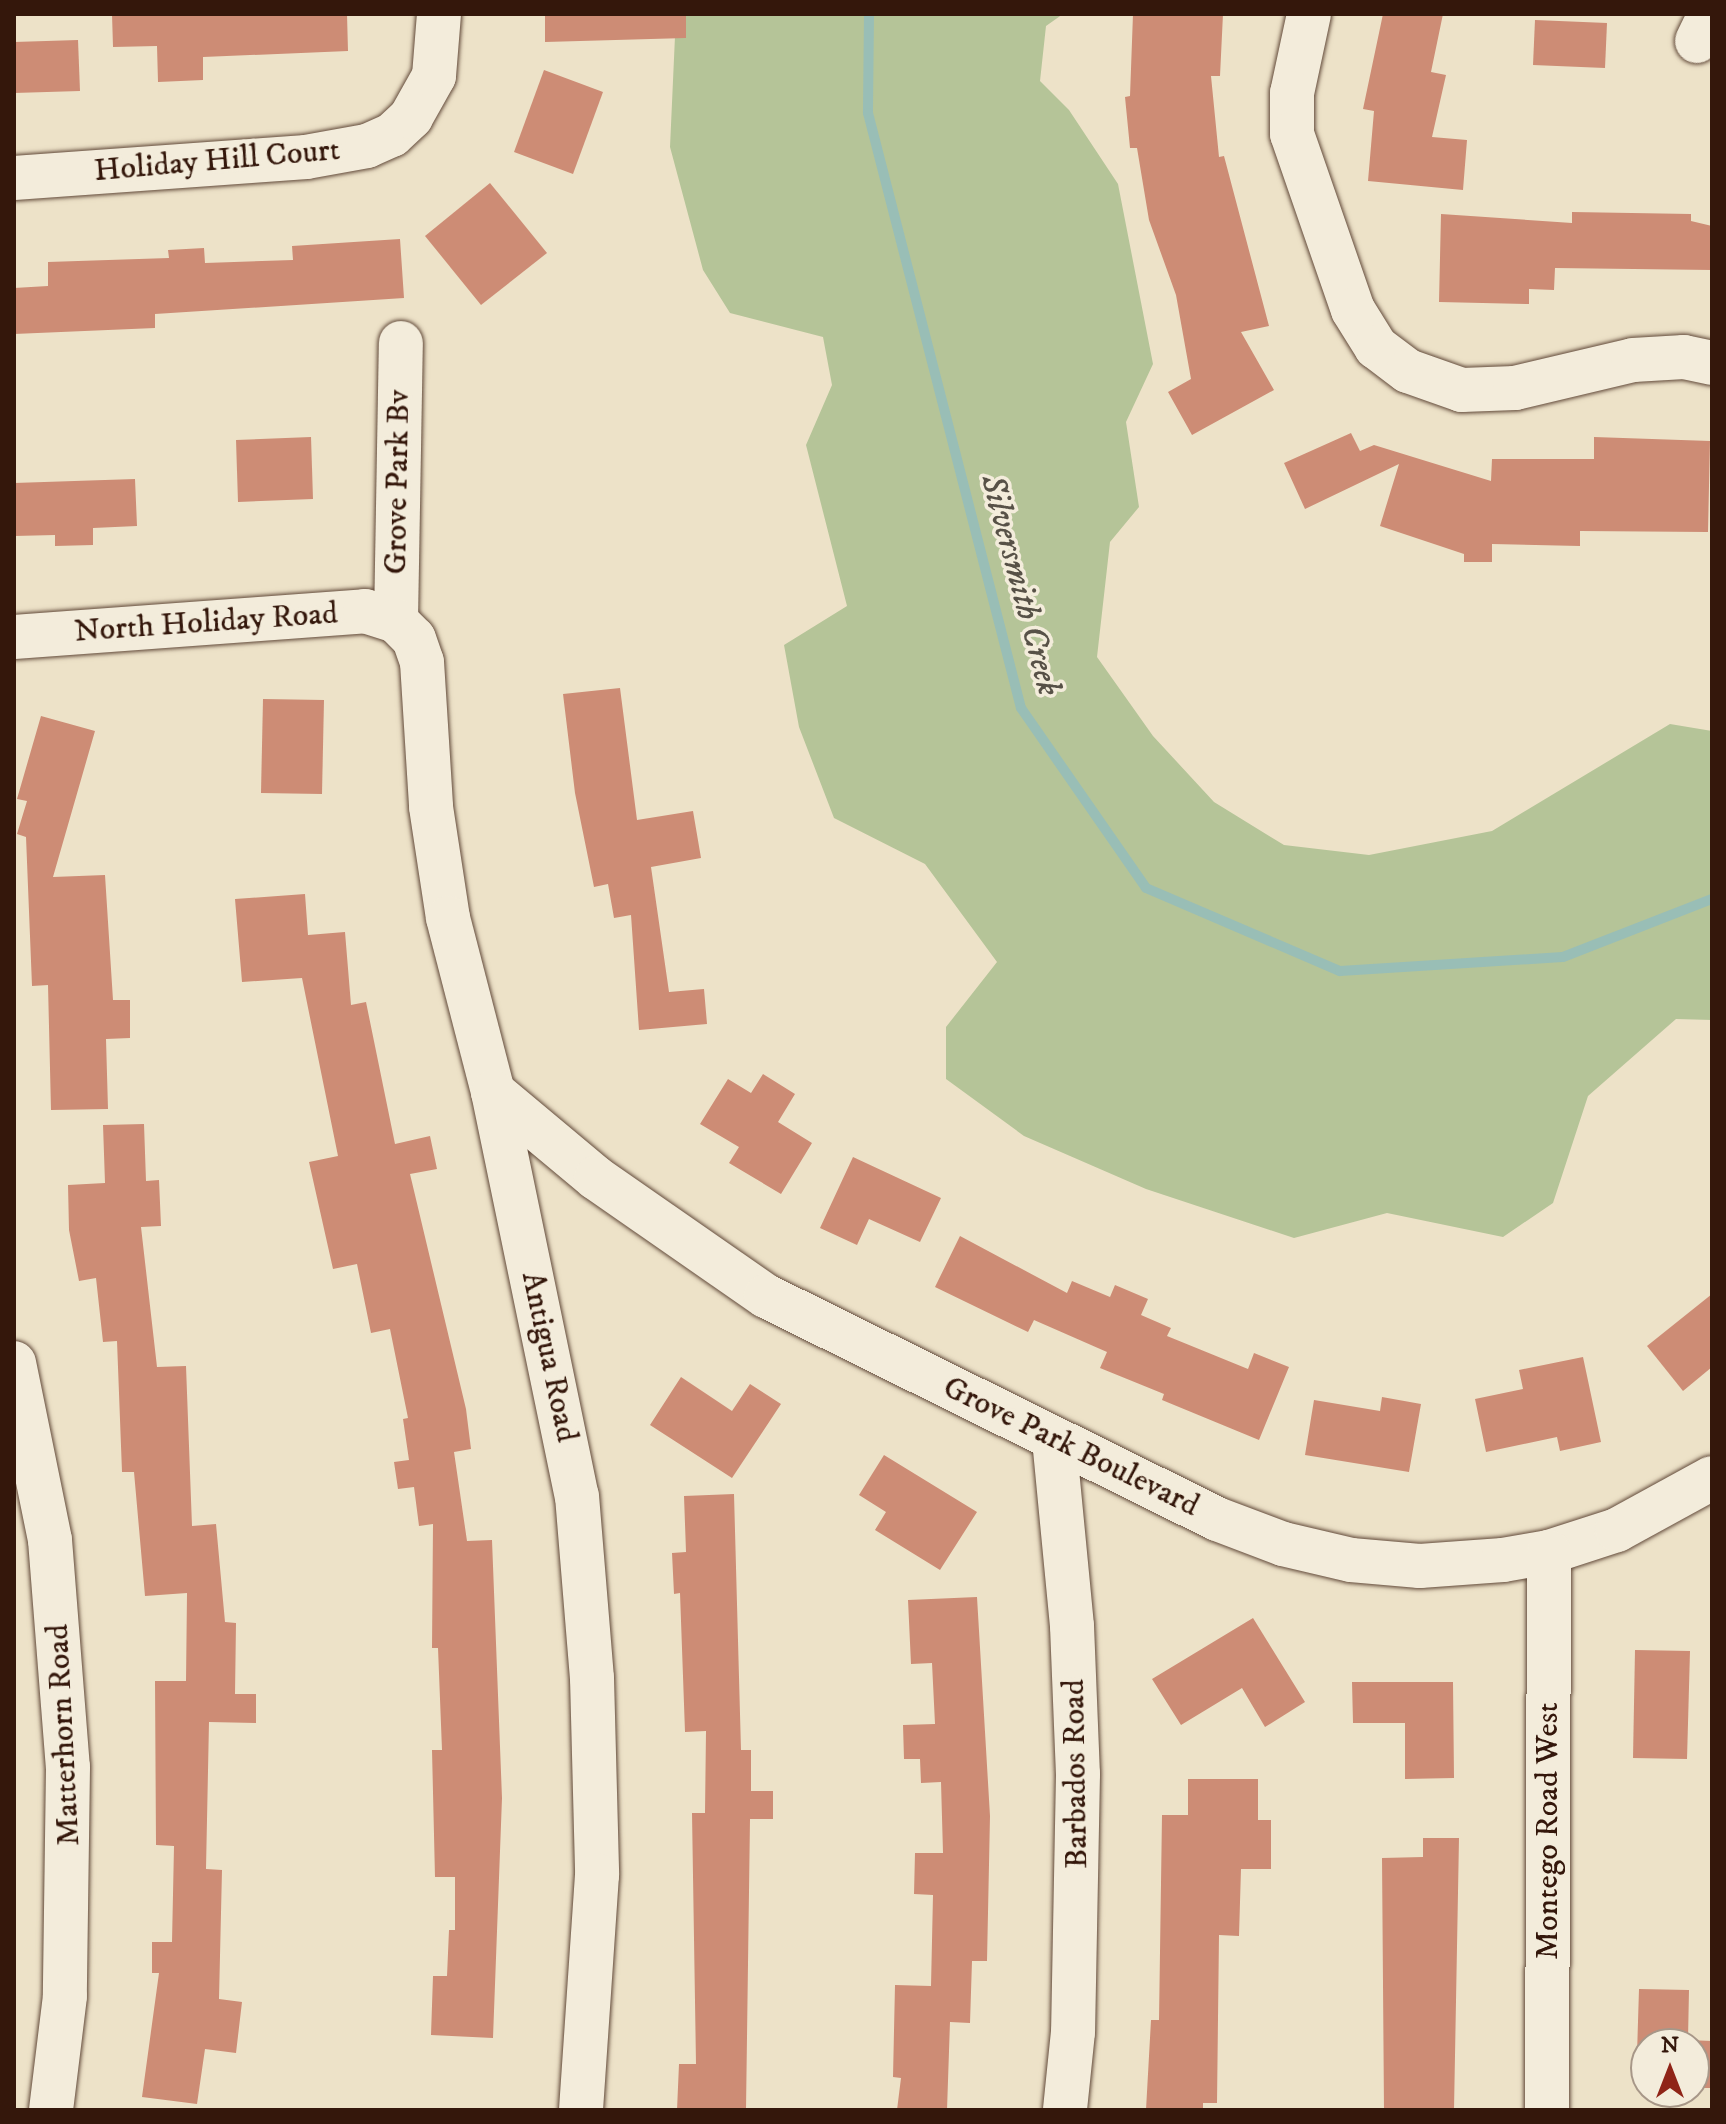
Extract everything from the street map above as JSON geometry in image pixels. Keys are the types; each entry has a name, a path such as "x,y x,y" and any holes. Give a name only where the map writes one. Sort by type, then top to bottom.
{"street":[{"name":"Holiday Hill Court","path":"14,178 306,157 367,146 392,135 411,117 434,76 439,14"},
{"path":"1309,14 1292,93 1292,134 1353,310 1376,347 1408,371 1462,390 1515,388 1633,360 1684,357 1712,363"},
{"name":"Grove Park Bv","path":"396,621 401,343"},
{"name":"North Holiday Road","path":"14,637 365,611 396,621"},
{"name":"Antigua Road","path":"396,621 414,639 422,662 431,807 448,918 493,1092 577,1496 592,1678 597,1875 581,2110"},
{"name":"Grove Park Boulevard","path":"493,1092 596,1178 730,1274 1217,1519 1283,1544 1351,1560 1454,1565 1549,1552 1617,1530 1712,1478"},
{"name":"Matterhorn Road","path":"14,1363 50,1540 68,1767 65,1996 51,2110"},
{"name":"Barbados Road","path":"1054,1439 1078,1774 1073,2032 1065,2110"},
{"name":"Montego Road West","path":"1547,2110 1549,1552"}],"green space":[{"path":"676,14 1063,14 1046,26 1040,81 1069,110 1118,184 1153,364 1126,422 1139,507 1110,542 1097,657 1153,736 1214,802 1284,845 1369,855 1492,831 1670,724 1712,731 1712,1020 1676,1019 1588,1096 1553,1203 1503,1237 1387,1213 1294,1238 1146,1189 1024,1136 946,1079 946,1027 997,962 925,864 834,818 799,727 784,645 847,606 806,445 832,385 823,337 730,313 703,270 670,147"}],"building":[{"path":"112,14 347,14 348,51 203,57 203,80 158,82 157,46 113,47"},
{"path":"545,14 686,14 686,38 545,42"},
{"path":"1133,14 1223,14 1220,76 1211,76 1219,157 1224,156 1269,326 1241,332 1274,390 1192,435 1168,392 1191,379 1176,295 1149,220 1137,148 1130,148 1125,97 1130,96"},
{"path":"1383,14 1443,14 1431,72 1446,75 1432,137 1467,140 1463,190 1368,181 1374,111 1363,109"},
{"path":"1535,20 1607,23 1605,68 1533,65"},
{"path":"78,40 80,91 14,93 14,42"},
{"path":"544,70 603,92 573,174 514,152"},
{"path":"490,183 547,253 481,305 425,236"},
{"path":"1572,212 1691,214 1691,221 1712,226 1712,270 1555,268 1554,290 1529,289 1529,304 1439,302 1441,214 1572,223"},
{"path":"400,239 404,298 155,314 155,328 14,334 14,288 48,286 48,262 169,258 168,250 204,248 205,263 293,260 292,246"},
{"path":"1351,433 1360,451 1374,445 1491,481 1492,459 1594,459 1594,437 1710,441 1708,532 1580,531 1580,546 1492,544 1492,562 1464,562 1464,554 1380,526 1399,464 1305,509 1284,463"},
{"path":"311,437 313,499 238,502 236,440"},
{"path":"135,479 137,526 93,528 93,545 55,546 55,535 14,536 14,483"},
{"path":"620,688 637,820 693,811 701,858 651,867 669,992 704,989 707,1024 639,1030 631,915 614,918 608,884 594,887 575,793 563,694"},
{"path":"263,699 324,700 322,794 261,793"},
{"path":"41,716 95,731 53,877 105,875 113,1000 130,1000 130,1038 106,1039 108,1109 51,1110 48,985 32,986 26,837 17,834 27,801 17,799"},
{"path":"305,894 308,935 345,932 351,1005 366,1002 395,1144 430,1136 437,1169 410,1174 466,1409 471,1449 454,1452 467,1541 492,1540 502,1798 493,2038 431,2035 433,1976 447,1976 449,1930 455,1930 455,1877 435,1877 432,1750 442,1750 438,1648 432,1648 433,1524 419,1526 414,1487 398,1489 394,1462 409,1460 403,1419 408,1418 390,1329 371,1333 357,1264 333,1269 309,1162 338,1156 302,978 242,982 235,899"},
{"path":"763,1074 795,1094 778,1122 812,1143 781,1194 729,1163 739,1147 700,1124 728,1079 751,1093"},
{"path":"144,1124 146,1181 159,1180 161,1226 141,1227 157,1367 186,1366 192,1526 216,1524 225,1622 236,1623 235,1694 256,1694 256,1723 209,1722 206,1869 222,1870 219,1999 242,2002 236,2053 205,2049 197,2104 142,2097 159,1973 152,1973 152,1942 172,1942 174,1846 156,1845 155,1681 186,1681 187,1593 145,1596 134,1472 122,1472 117,1341 103,1342 96,1278 79,1281 69,1230 68,1185 105,1183 103,1125"},
{"path":"853,1157 941,1198 920,1242 869,1219 857,1245 820,1228"},
{"path":"960,1236 1067,1293 1072,1281 1110,1297 1115,1285 1148,1299 1141,1315 1171,1328 1167,1336 1248,1369 1254,1353 1289,1367 1259,1440 1162,1400 1164,1394 1100,1368 1107,1352 1034,1320 1028,1332 935,1287"},
{"path":"1712,1294 1712,1367 1683,1391 1647,1346"},
{"path":"1583,1357 1601,1442 1560,1451 1557,1437 1486,1452 1475,1399 1523,1389 1519,1370"},
{"path":"681,1377 732,1411 750,1384 781,1404 732,1478 650,1425"},
{"path":"1382,1397 1421,1404 1409,1472 1305,1455 1314,1400 1380,1411"},
{"path":"884,1455 977,1512 940,1570 875,1530 886,1512 859,1495"},
{"path":"734,1494 741,1750 751,1750 751,1791 773,1791 773,1819 750,1819 746,2110 677,2110 679,2064 696,2064 692,1813 705,1813 706,1731 685,1732 680,1593 674,1594 672,1553 686,1552 684,1496"},
{"path":"977,1597 990,1816 987,1961 972,1961 970,2023 950,2022 947,2110 897,2110 901,2078 893,2077 895,1985 931,1986 933,1895 914,1894 915,1853 943,1853 941,1782 921,1783 920,1759 904,1759 903,1725 935,1724 932,1663 911,1664 908,1600"},
{"path":"1253,1618 1305,1702 1265,1727 1242,1688 1181,1725 1152,1679"},
{"path":"1635,1650 1690,1651 1687,1759 1633,1758"},
{"path":"1352,1682 1453,1682 1454,1778 1405,1779 1405,1723 1353,1723"},
{"path":"1188,1779 1258,1779 1258,1820 1271,1820 1271,1869 1241,1869 1239,1936 1219,1935 1217,2103 1203,2103 1203,2110 1146,2110 1151,2020 1159,2020 1162,1815 1188,1815"},
{"path":"1423,1838 1459,1838 1454,2110 1384,2110 1382,1858 1423,1857"},
{"path":"1639,1989 1689,1990 1688,2028 1638,2028"},
{"path":"1710,2041 1712,2041 1710,2088"}],"waterway":[{"name":"Silversmith Creek","path":"869,14 868,113 1021,708 1146,888 1340,971 1563,957 1712,899"}]}
